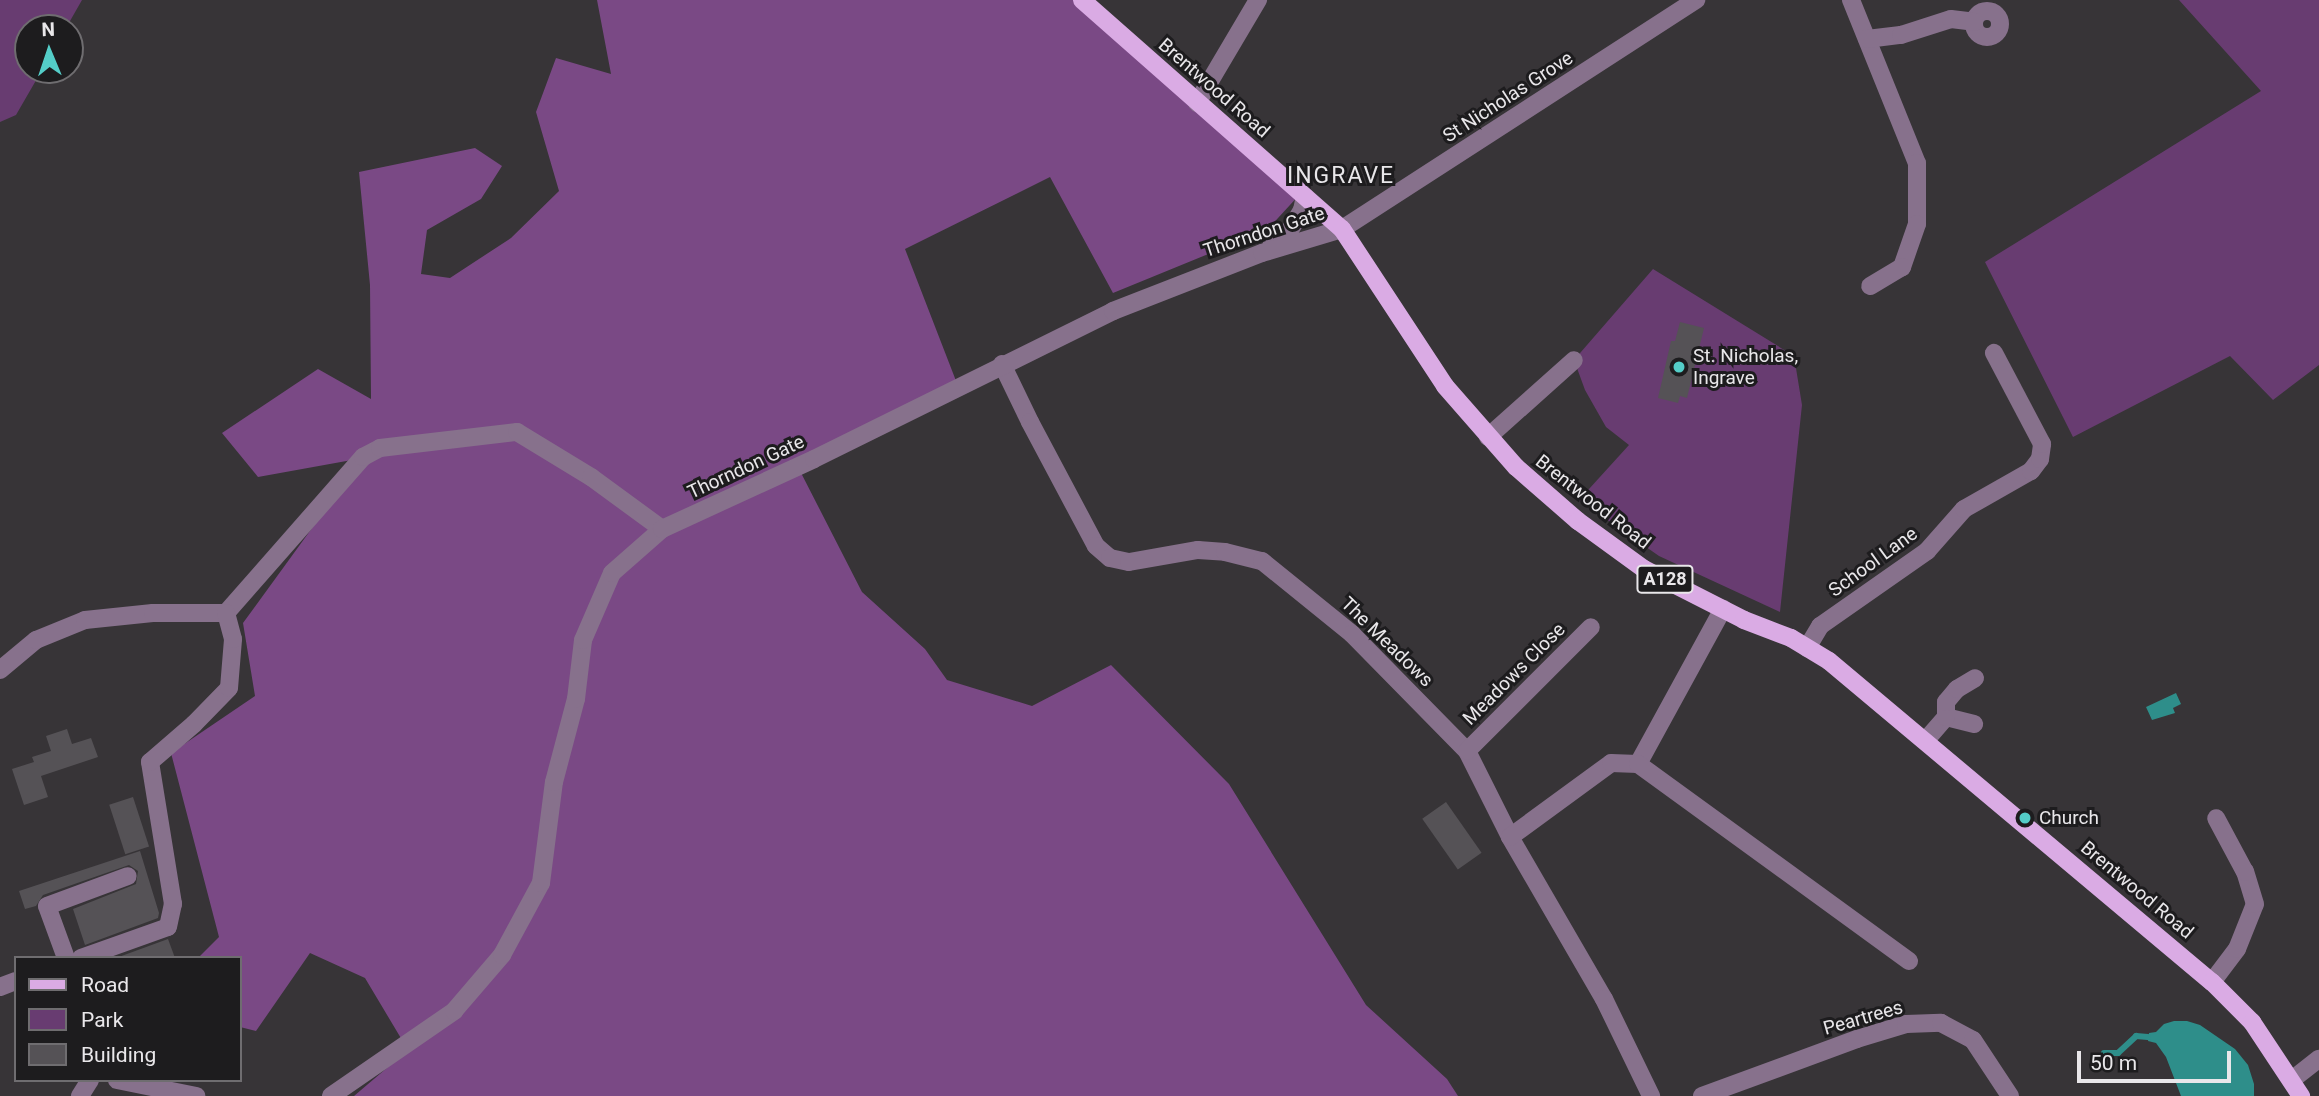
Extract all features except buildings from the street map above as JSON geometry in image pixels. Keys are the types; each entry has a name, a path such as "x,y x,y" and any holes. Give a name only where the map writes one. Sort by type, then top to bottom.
{"main road":[{"name":"Brentwood Road","path":"1082,0 1342,229 1445,386 1516,467 1578,521 1644,569 1723,609 1791,638 1829,661 2212,982 2252,1022 2301,1096"}],"street":[{"path":"1196,103 1258,0"},
{"name":"St Nicholas Grove","path":"1342,229 1696,0"},
{"path":"1851,0 1917,163 1917,224 1902,267 1870,286"},
{"path":"1867,40 1900,35 1951,19 1974,22"},
{"path":"1262,253 1287,235 1302,210 1305,196"},
{"name":"Thorndon Gate","path":"331,1096 454,1012 502,955 541,883 554,782 576,699 583,640 612,573 662,529 814,459 1002,363 1113,311 1262,253 1342,229"},
{"name":"School Lane","path":"1807,648 1820,626 1927,551 1964,509 2031,471 2040,459 2042,444 1994,353"},
{"path":"1488,437 1574,360"},
{"name":"The Meadows","path":"1002,363 1096,546 1110,558 1129,562 1198,550 1225,552 1262,561 1352,634 1467,751 1510,837 1604,999 1651,1096"},
{"path":"0,670 36,640 85,620 153,614 226,613 363,457 380,448 517,432 592,477 662,529"},
{"path":"1638,764 1723,609"},
{"path":"87,956 168,927 173,904 150,762 194,724 229,688 233,639 226,613"},
{"name":"Meadows Close","path":"1467,751 1591,626"},
{"path":"1926,740 1946,718 1946,702 1957,689 1975,678"},
{"path":"1946,718 1974,724"},
{"path":"1510,837 1611,763 1638,764 1909,961"},
{"path":"2212,982 2237,950 2255,904 2245,872 2216,817"},
{"path":"65,956 47,906 128,876"},
{"name":"Peartrees","path":"1702,1096 1857,1039 1906,1024 1941,1023 1973,1041 2010,1096"},
{"path":"2292,1079 2319,1059"},
{"path":"127,1082 196,1096"}],"green space":[{"path":"0,0 82,0 74,14 14,14 14,84 34,84 16,115 0,122"},
{"path":"2179,0 2319,0 2319,365 2273,400 2230,356 2073,437 1985,262 2261,91"},
{"path":"1653,269 1794,356 1802,405 1780,612 1659,556 1579,500 1629,445 1606,427 1585,390 1574,360"}],"shaded area":[{"path":"597,0 1082,0 1301,193 1267,230 1113,293 1050,177 905,249 958,386 798,467 862,592 925,649 947,680 1032,706 1111,665 1229,784 1366,1005 1447,1079 1458,1096 354,1096 408,1050 365,978 310,953 256,1031 242,1028 242,956 200,956 219,937 171,753 255,696 243,623 363,458 258,477 222,433 318,369 371,399 370,285 359,172 475,148 502,166 481,199 427,230 421,274 450,278 511,238 559,191 536,112 556,58 611,74"}],"water":[{"path":"2176,693 2181,704 2173,708 2175,713 2152,720 2146,707"},
{"path":"2174,1021 2200,1025 2235,1049 2248,1065 2254,1084 2254,1096 2181,1096 2166,1057 2156,1043 2148,1041 2149,1033 2156,1032 2164,1024"}],"waterway":[{"path":"2104,1053 2118,1053 2136,1036 2148,1037"}],"place":[{"name":"St. Nicholas, Ingrave","path":"1679,367"},
{"name":"Church","path":"2025,818"}],"district":[{"name":"INGRAVE","path":"1341,176"}]}
